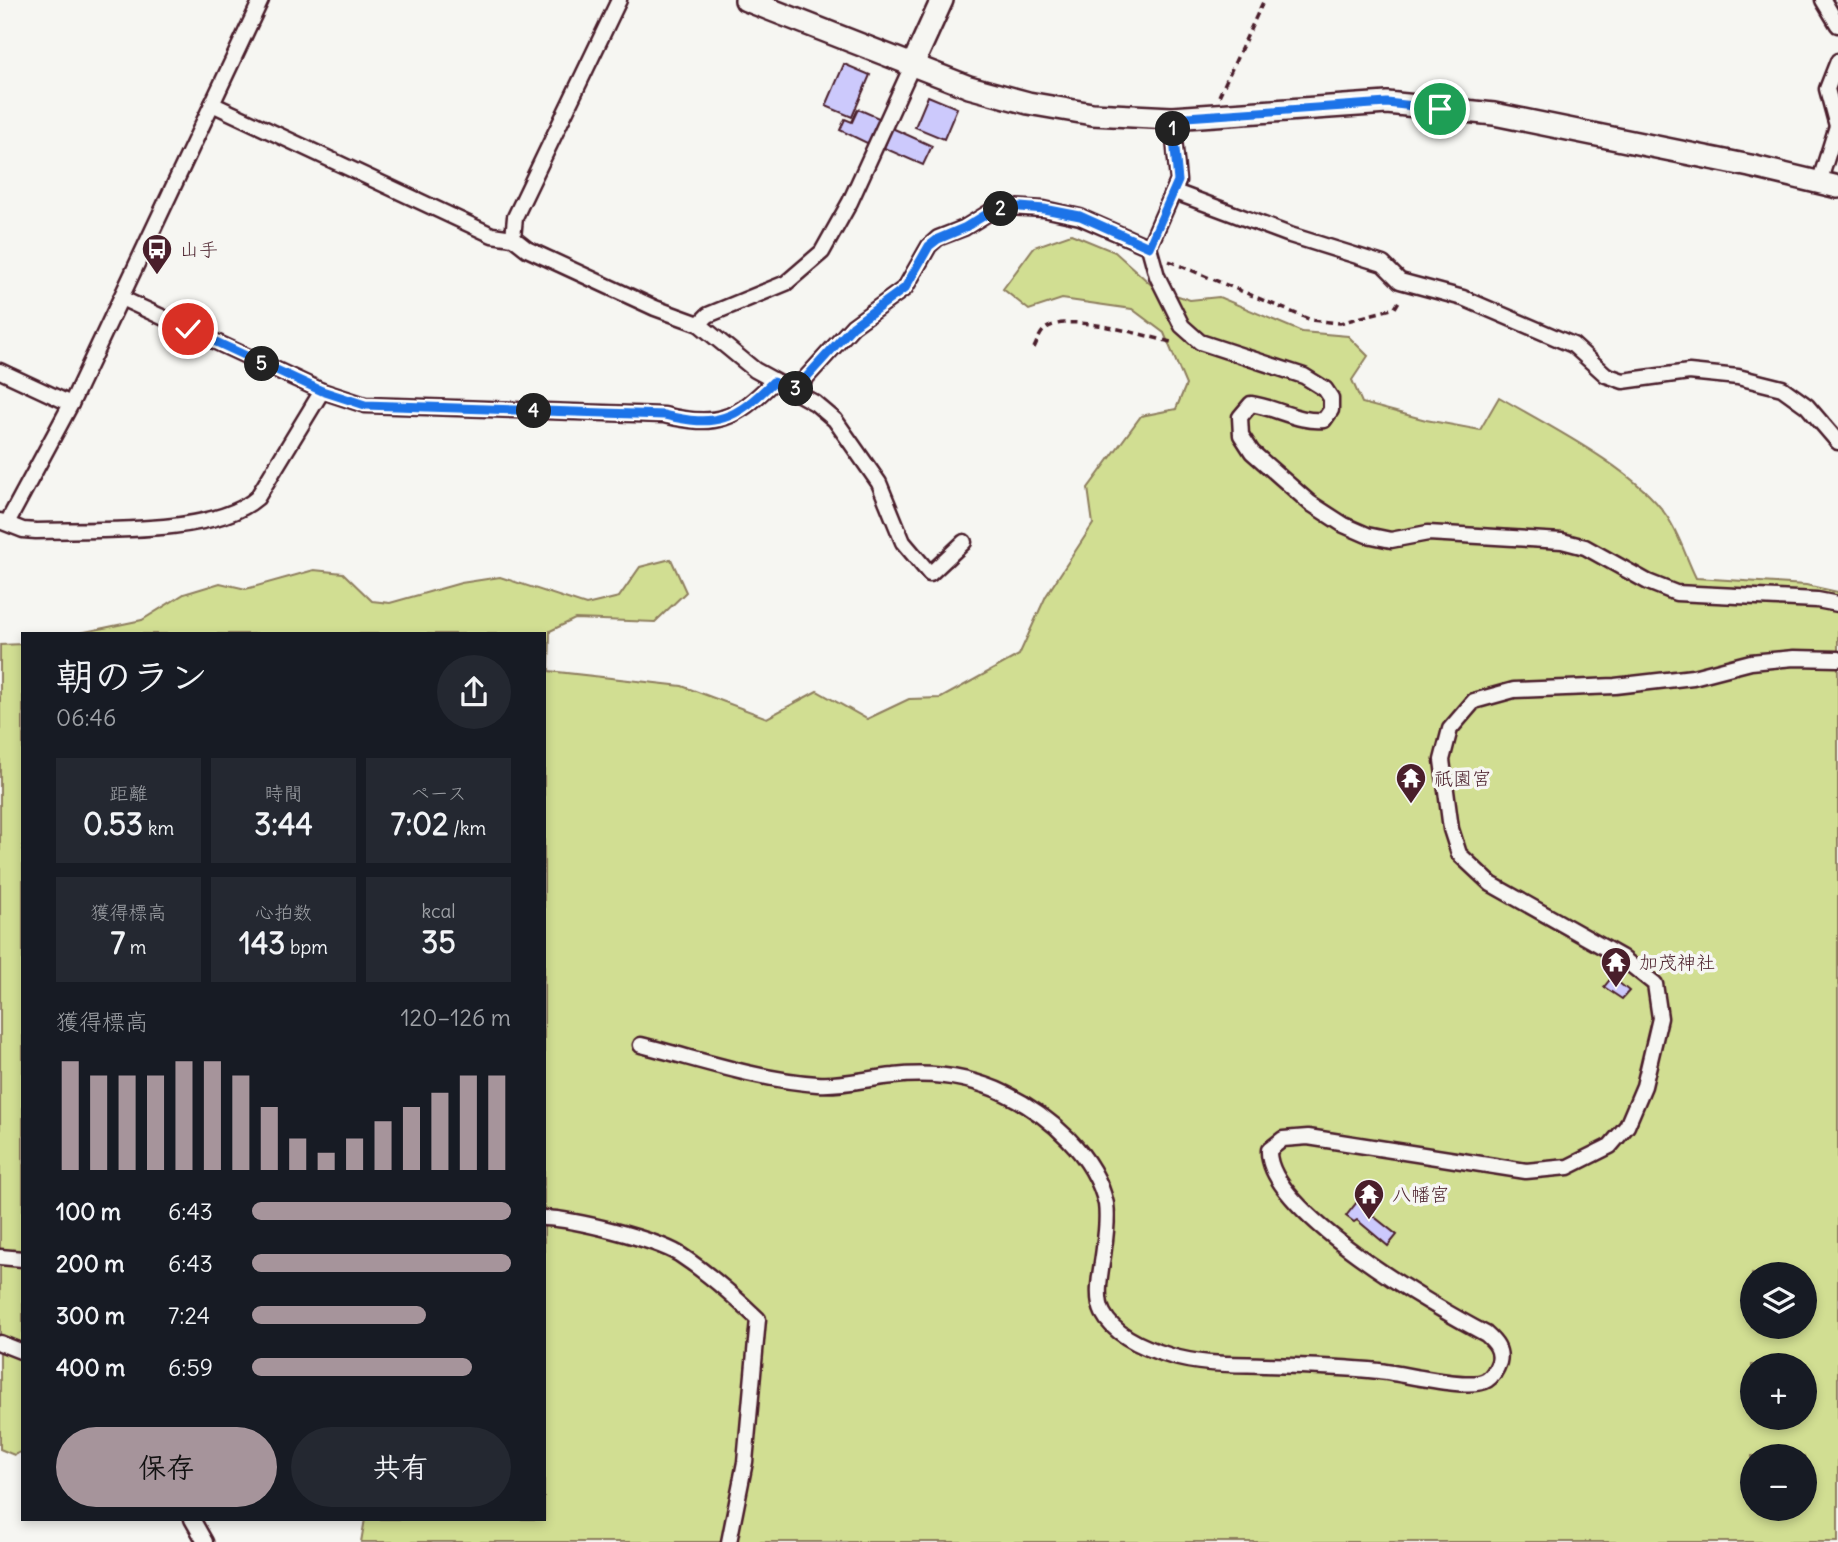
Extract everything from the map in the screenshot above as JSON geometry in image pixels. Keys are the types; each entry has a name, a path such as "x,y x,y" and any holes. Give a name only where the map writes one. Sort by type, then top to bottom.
{"street":[{"path":"261,0 71,404 4,522 23,530 36,531 141,528 192,523 222,517 247,507 257,498 322,391"},
{"path":"513,238 515,217 619,0"},
{"path":"746,0 969,87 1028,103 1092,114 1209,117 1387,103 1494,114 1750,166 1828,185 1837,126 1827,89 1838,61"},
{"path":"699,324 708,315 786,283 822,252 850,202 942,0"},
{"path":"1824,0 1838,25"},
{"path":"212,104 492,235 513,238 527,249 618,292 699,324 733,355 773,382 815,403 835,419 879,483 903,542 930,575 964,542"},
{"path":"1149,252 1178,181 1172,118"},
{"path":"1175,192 1290,235 1383,264 1400,281 1463,298 1573,345 1606,375 1623,381 1689,372 1738,377 1782,388 1807,407 1838,442"},
{"path":"792,393 853,326 905,288 929,246 938,239 964,228 990,212 1009,206 1080,216 1149,252 1182,326 1200,342 1304,376 1325,389 1331,398 1331,410 1324,420 1313,421 1267,406 1251,404 1240,417 1241,435 1252,452 1310,503 1344,525 1367,535 1391,540 1428,533 1562,541 1585,547 1648,582 1676,593 1816,600 1838,604"},
{"path":"121,298 322,391 365,405 664,415 691,422 715,422 731,417 752,404 773,382"},
{"path":"0,371 71,404"},
{"path":"640,1045 785,1080 847,1084 892,1076 926,1074 974,1081 1007,1094 1046,1119 1076,1147 1096,1174 1106,1206 1106,1233 1099,1289 1102,1312 1118,1332 1149,1348 1173,1357 1212,1363 1379,1371 1472,1384 1487,1381 1497,1370 1500,1355 1496,1344 1486,1334 1389,1276 1312,1220 1281,1184 1268,1162 1269,1150 1283,1139 1308,1137 1526,1171 1568,1167 1610,1146 1627,1126 1644,1086 1660,1018 1655,984 1620,957 1491,884 1460,855 1451,829 1442,760 1450,729 1474,701 1514,690 1615,686 1693,677 1751,662 1794,657 1838,659"},
{"path":"546,1218 620,1233 676,1252 725,1287 758,1319 745,1462 729,1542"},
{"path":"0,1257 21,1259"},
{"path":"0,1343 21,1351"},
{"path":"193,1521 205,1542"}],"path":[{"path":"1209,117 1264,0"},
{"path":"1149,252 1311,320 1340,323 1395,308 1410,285"},
{"path":"1034,348 1045,329 1060,323 1091,324 1177,344"}],"green space":[{"path":"1071,234 1115,252 1155,288 1190,300 1219,297 1302,332 1348,336 1368,356 1352,380 1362,403 1426,420 1480,430 1499,397 1589,449 1634,481 1671,522 1696,578 1806,585 1838,592 1838,1542 361,1542 365,1521 546,1521 546,632 85,632 142,620 184,594 220,583 246,589 314,570 343,573 372,601 390,603 461,583 500,577 586,605 619,597 640,567 671,559 686,592 655,622 575,619 550,631 549,671 682,686 767,718 817,691 867,719 909,699 941,698 1019,655 1046,596 1093,524 1088,488 1141,416 1176,409 1186,385 1164,333 1132,309 1062,299 1029,310 1003,289 1034,247"},
{"path":"21,644 21,1452 14,1455 0,1449 0,645"}],"building":[{"path":"844,64 870,75 852,117 826,106"},
{"path":"928,96 957,108 944,139 915,127"},
{"path":"858,109 881,119 869,144 840,130 845,119 852,122"},
{"path":"892,128 932,146 923,165 884,148"},
{"name":"加茂神社","path":"1612,977 1629,991 1622,999 1604,987"},
{"name":"八幡宮","path":"1361,1197 1369,1203 1367,1211 1397,1235 1388,1246 1357,1220 1354,1222 1346,1216"}],"place":[{"name":"山手","path":"157,276"},
{"name":"祇園宮","path":"1411,805"},
{"name":"加茂神社","path":"1616,989"},
{"name":"八幡宮","path":"1369,1221"}],"route":[{"path":"188,329 322,391 365,405 664,415 691,422 715,422 731,417 752,404 773,382 792,393 853,326 905,288 929,246 990,212 1009,206 1080,216 1149,247 1178,181 1172,118 1387,103 1440,109"}]}
